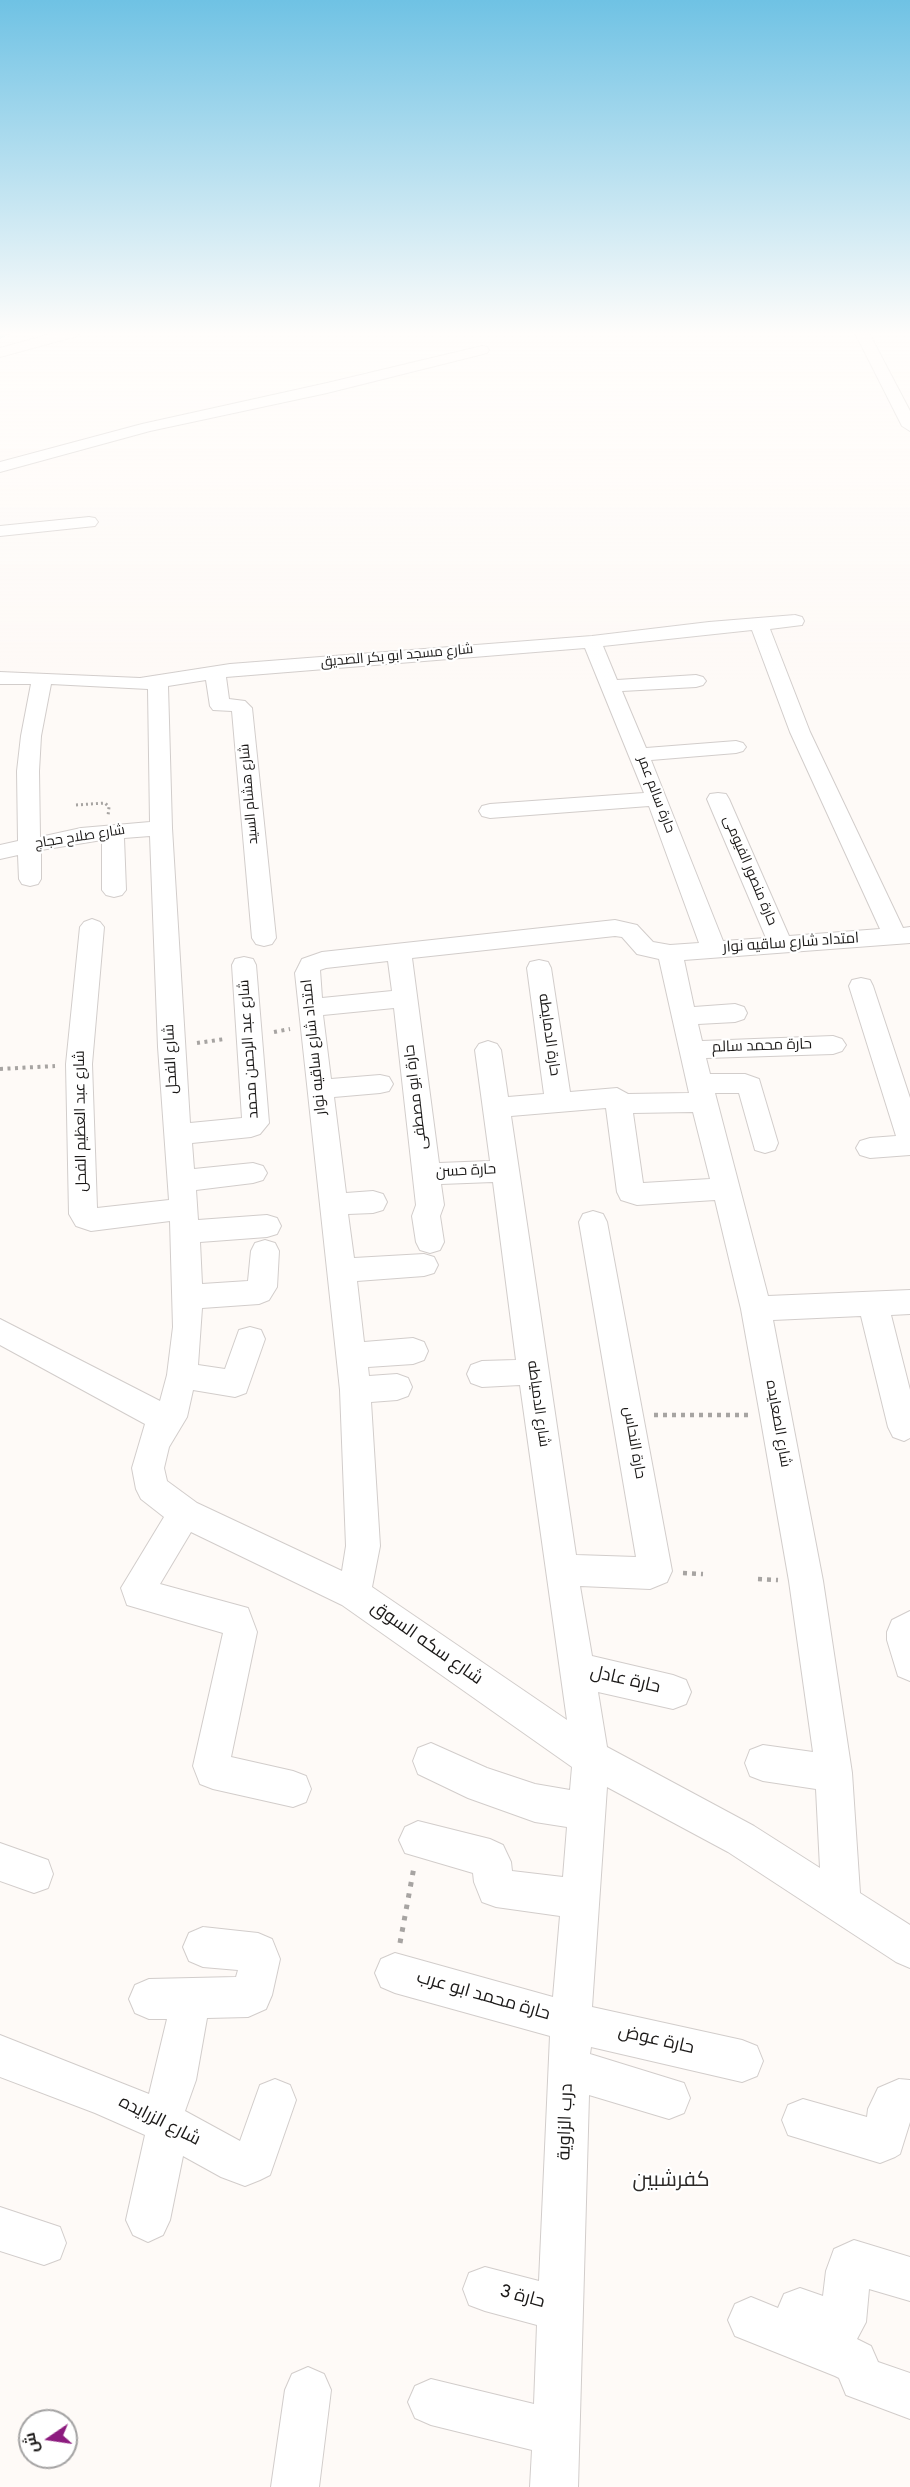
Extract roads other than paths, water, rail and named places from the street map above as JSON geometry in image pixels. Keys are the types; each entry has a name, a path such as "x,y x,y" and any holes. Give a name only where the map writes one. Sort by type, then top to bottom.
{"street":[{"path":"0,467 66,449"},
{"path":"0,531 89,522"},
{"name":"شارع مسجد ابو بكر الصديق","path":"0,678 42,678 123,684 158,682 215,672 592,642 795,621"},
{"path":"759,624 800,732 903,936"},
{"name":"حارة سالم عمر","path":"592,642 657,799 714,950"},
{"name":"شارع هشام السيد","path":"215,672 220,706 238,705 242,708 264,938"},
{"path":"607,679 692,673"},
{"path":"30,879 28,771 31,736 42,678"},
{"name":"شارع الفحل","path":"158,682 161,828 188,1327 182,1375 171,1417 161,1430"},
{"path":"639,755 736,747"},
{"path":"490,811 657,799"},
{"name":"حارة منصور الفيومى","path":"718,799 780,944"},
{"name":"شارع صلاح حجاج","path":"0,852 110,831 161,828"},
{"path":"110,831 114,890"},
{"name":"شارع عبد العظيم الفحل","path":"92,927 79,1064 83,1214 86,1218 100,1219 183,1221"},
{"name":"امتداد شارع ساقيه نوار","path":"354,1594 363,1546 356,1390 310,1008 307,973 311,965 322,960 399,950 615,928 630,930 645,948 670,953 903,936"},
{"name":"حارة ابو مصطفى","path":"341,1270 427,1254 426,1214 430,1205 399,950"},
{"name":"شارع الصعايده","path":"670,953 701,1093 756,1309 776,1414 806,1581 834,1773 841,1901"},
{"name":"شارع عبد الرحمن محمد","path":"177,1134 250,1127 256,1124 244,965"},
{"name":"حارة الدمايطه","path":"539,968 558,1103"},
{"path":"861,986 910,1139"},
{"path":"310,1008 405,998"},
{"path":"684,1016 735,1014"},
{"name":"حارة محمد سالم","path":"691,1050 833,1044"},
{"name":"شارع الدمياطه","path":"488,1050 561,1570 591,1758"},
{"path":"726,1189 638,1194 631,1192 619,1108 628,1103 701,1093 745,1083 750,1086 765,1143"},
{"path":"319,1089 380,1084"},
{"path":"496,1108 617,1098"},
{"path":"870,1148 910,1145"},
{"name":"حارة حسن","path":"426,1174 506,1171"},
{"path":"180,1181 253,1173"},
{"path":"333,1204 372,1202"},
{"path":"183,1221 266,1238 262,1287 259,1292 187,1297"},
{"name":"حارة النحاس","path":"561,1570 650,1573 655,1571 593,1222"},
{"path":"756,1309 910,1302"},
{"path":"873,1304 904,1426"},
{"path":"0,1331 156,1414 161,1421 161,1430"},
{"path":"182,1375 235,1384 250,1339"},
{"path":"351,1356 413,1351"},
{"path":"482,1374 533,1372"},
{"path":"356,1390 397,1387"},
{"name":"شارع سكه السوق","path":"161,1430 153,1447 148,1468 152,1489 184,1512 354,1594 591,1758 741,1839 841,1901 910,1948"},
{"path":"184,1512 138,1588 139,1594 236,1620 240,1632 211,1766 213,1771 293,1789"},
{"name":"حارة عادل","path":"578,1670 673,1692"},
{"name":"درب الزاوية","path":"554,2487 571,2022 591,1758"},
{"path":"431,1761 481,1785 524,1799 587,1812"},
{"path":"763,1763 834,1773"},
{"path":"418,1840 490,1858 496,1888 579,1899"},
{"path":"149,1999 248,1997 253,1990 260,1959 258,1953 204,1947"},
{"name":"حارة محمد ابو عرب","path":"395,1973 571,2022"},
{"path":"148,2220 165,2123 192,1998"},
{"name":"حارة عوض","path":"571,2022 742,2061"},
{"name":"شارع الزرايده","path":"0,2056 103,2095 165,2123 245,2165 255,2160 275,2100"},
{"path":"569,2068 669,2098"},
{"path":"803,2120 880,2142 885,2139 889,2109 893,2103 898,2100 910,2101"},
{"path":"0,2229 44,2243"},
{"path":"800,2310 836,2323 843,2322 848,2271 854,2262 910,2279"},
{"name":"حارة 3","path":"485,2289 559,2308"},
{"path":"751,2320 850,2359 855,2362 862,2379 910,2396"},
{"path":"295,2487 308,2390"},
{"path":"431,2402 555,2432"}],"district":[{"name":"كفرشبين","path":"671,2182"}]}
